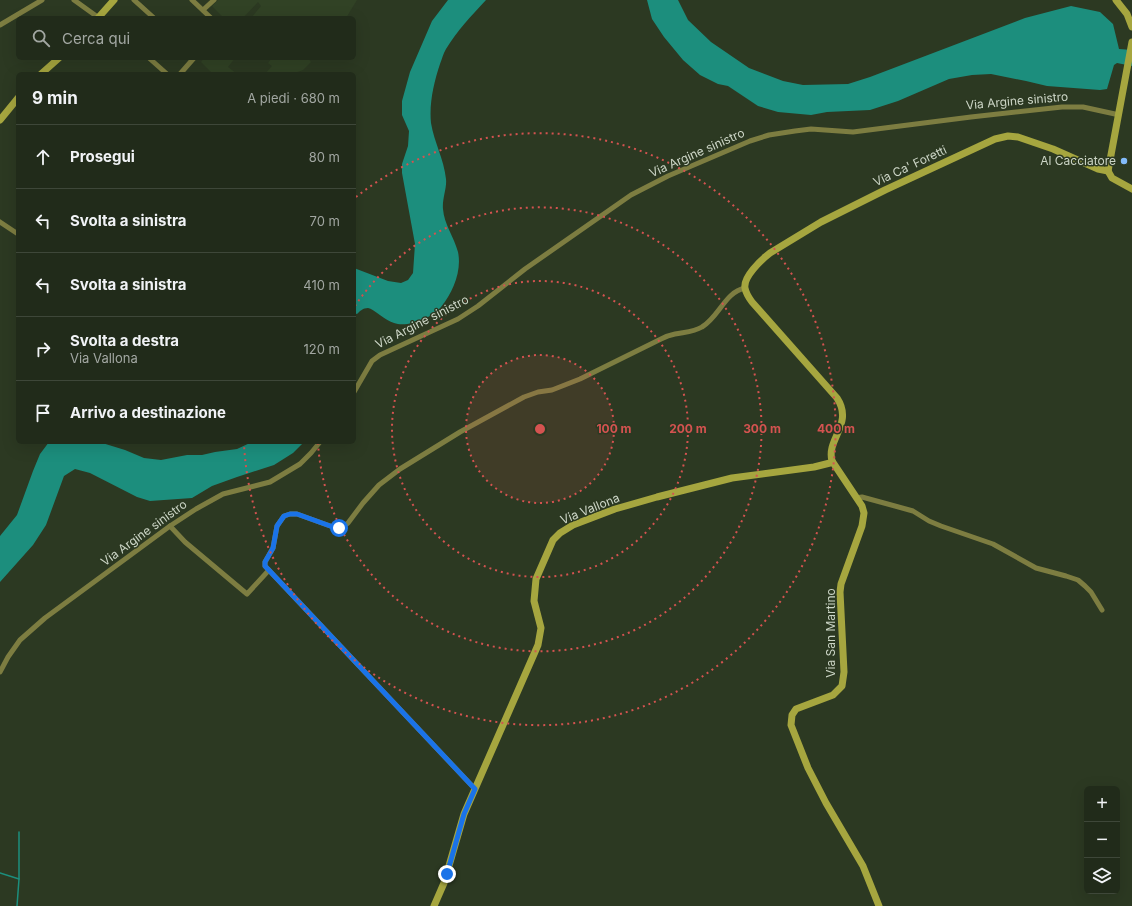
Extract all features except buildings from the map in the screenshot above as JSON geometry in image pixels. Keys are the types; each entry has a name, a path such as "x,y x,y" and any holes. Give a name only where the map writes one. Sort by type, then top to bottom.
{"street":[{"path":"0,25 42,0"},
{"path":"74,0 96,16"},
{"path":"101,16 114,0"},
{"path":"134,0 152,16"},
{"path":"192,0 209,16"},
{"path":"203,10 214,0"},
{"path":"1116,0 1127,14 1132,27"},
{"path":"1132,44 1108,171 1112,178 1132,189"},
{"path":"43,72 57,60"},
{"path":"151,60 166,72"},
{"path":"182,72 192,60"},
{"path":"1,116 16,100"},
{"name":"Via Argine sinistro","path":"356,389 372,362 380,355 458,319 478,306 525,269 631,195 668,176 750,141 769,135 795,130 812,129 853,132 971,116 1062,107 1083,107 1115,114"},
{"name":"Via Ca' Foretti","path":"745,288 747,277 762,258 789,241 821,222 884,190 995,139 1008,136 1018,137 1108,171"},
{"path":"0,222 16,233"},
{"path":"475,789 265,566 265,562 273,548 277,526 284,516 297,514 333,527 339,528 344,526 379,485 400,469 460,432 524,397 538,392 552,390 574,381 661,339 674,334 694,331 709,321 734,292 745,288 746,294 752,302 842,405 842,420 832,451 832,461"},
{"name":"Via Argine sinistro","path":"0,672 20,640 45,618 170,526 223,494 270,482 300,464 318,444"},
{"name":"Via San Martino","path":"832,461 862,506 864,514 864,520 841,584 843,680 842,686 833,695 796,710 792,716 791,725 808,768 826,803 863,866 879,906"},
{"name":"Via Vallona","path":"434,906 444,883 464,814 538,645 541,628 534,601 536,579 553,540 560,533 573,525 615,509 657,497 732,478 822,466 832,461"},
{"path":"856,498 862,497 912,511 940,526 993,544 1036,568 1078,580 1091,592 1102,610"},
{"path":"170,526 185,542 248,594 269,570"}],"shaded area":[{"path":"218,0 357,0 347,16 253,16 261,6 258,2 245,16 222,16 212,6"},
{"path":"202,60 233,60 228,67 234,72 211,72 201,62"},
{"path":"270,60 310,60 311,62 303,70 298,72 267,72 272,66 268,63"}],"water":[{"path":"448,0 486,0 450,42 445,51 436,78 431,100 431,123 446,179 443,205 444,215 458,252 458,274 453,288 437,311 419,321 399,324 391,322 368,308 363,309 356,314 356,269 388,281 401,283 408,280 413,273 415,244 402,173 402,164 408,146 409,131 402,115 402,101 410,72 432,21"},
{"path":"647,0 678,0 688,20 711,42 749,68 783,81 803,85 848,84 1025,18 1071,6 1100,12 1113,24 1119,49 1132,50 1132,66 1117,63 1114,65 1107,89 1100,90 1047,86 991,74 972,75 949,79 898,101 870,110 827,112 811,115 778,112 758,106 728,86 718,84 700,75 683,60 664,37 652,19"},
{"path":"48,444 106,444 144,458 161,460 187,455 202,455 237,449 248,444 302,444 293,453 274,465 212,486 192,498 150,501 137,497 90,473 75,469 64,476 46,525 33,545 0,582 0,536 17,515 40,454"}],"waterway":[{"path":"17,906 19,879 19,832"},
{"path":"0,873 19,879"}],"place":[{"name":"Al Cacciatore","path":"1124,161"}],"route":[{"path":"339,528 297,514 284,516 277,526 273,548 265,562 265,566 475,789 464,814 447,874"}]}
